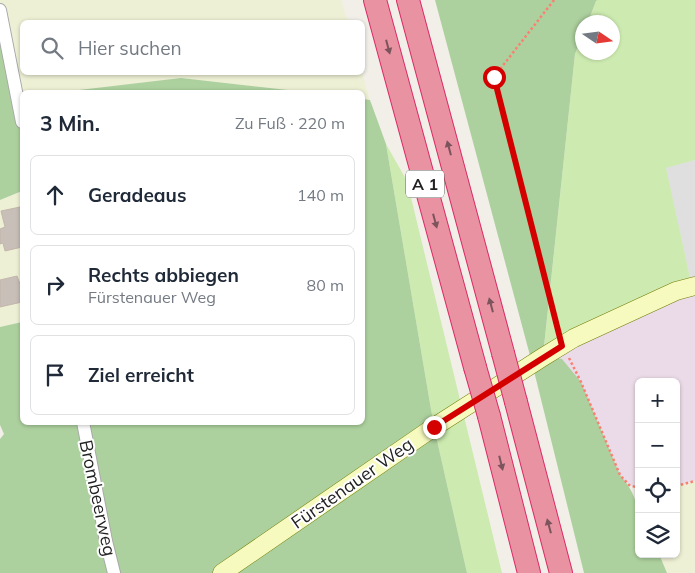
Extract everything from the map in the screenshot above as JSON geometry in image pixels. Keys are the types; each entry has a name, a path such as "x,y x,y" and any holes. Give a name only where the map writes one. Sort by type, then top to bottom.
{"highway":[{"name":"A 1","path":"375,0 489,416 529,573"},
{"name":"A 1","path":"408,0 561,573"}],"street":[{"path":"0,10 20,112"},
{"name":"Fürstenauer Weg","path":"222,573 434,427 568,342 676,291 695,286"},
{"name":"Brombeerweg","path":"84,425 114,573"}],"path":[{"path":"554,0 494,77 568,342 581,382 620,475 629,485 635,487"},
{"path":"680,485 695,481"}],"shaded area":[{"path":"695,160 695,286 692,287 665,167"},
{"path":"695,286 695,481 680,485 680,378 635,378 635,487 629,485 620,475 581,382 543,357"}],"green space":[{"path":"0,0 341,0 347,20 20,20 20,75 363,75 370,100 365,99 365,90 288,90 181,78 79,90 21,90 0,16"},
{"path":"435,0 598,0 591,15 575,15 575,54 543,356 562,359 581,382 620,475 633,494 635,500 635,558 661,558 667,573 584,573 532,363"},
{"path":"695,0 695,160 666,168 692,287 543,357 575,54 575,60 620,60 620,15 591,15 596,1"},
{"path":"0,20 20,90 20,192 0,200"},
{"path":"181,78 288,90 79,90"},
{"path":"365,99 370,100 386,144 434,427 467,573 0,573 0,439 4,434 0,425 0,327 20,322 20,425 365,425"},
{"path":"386,144 407,181 502,573 467,573 434,427"},
{"path":"20,192 20,322 0,327 0,200"},
{"path":"695,481 695,573 667,573 661,558 680,558 680,485"}],"building":[{"path":"20,207 20,247 5,251 3,243 0,244 0,229 5,227 1,211"},
{"path":"17,276 20,284 20,302 0,307 0,280"}],"route":[{"path":"434,427 562,346 494,77"}]}
